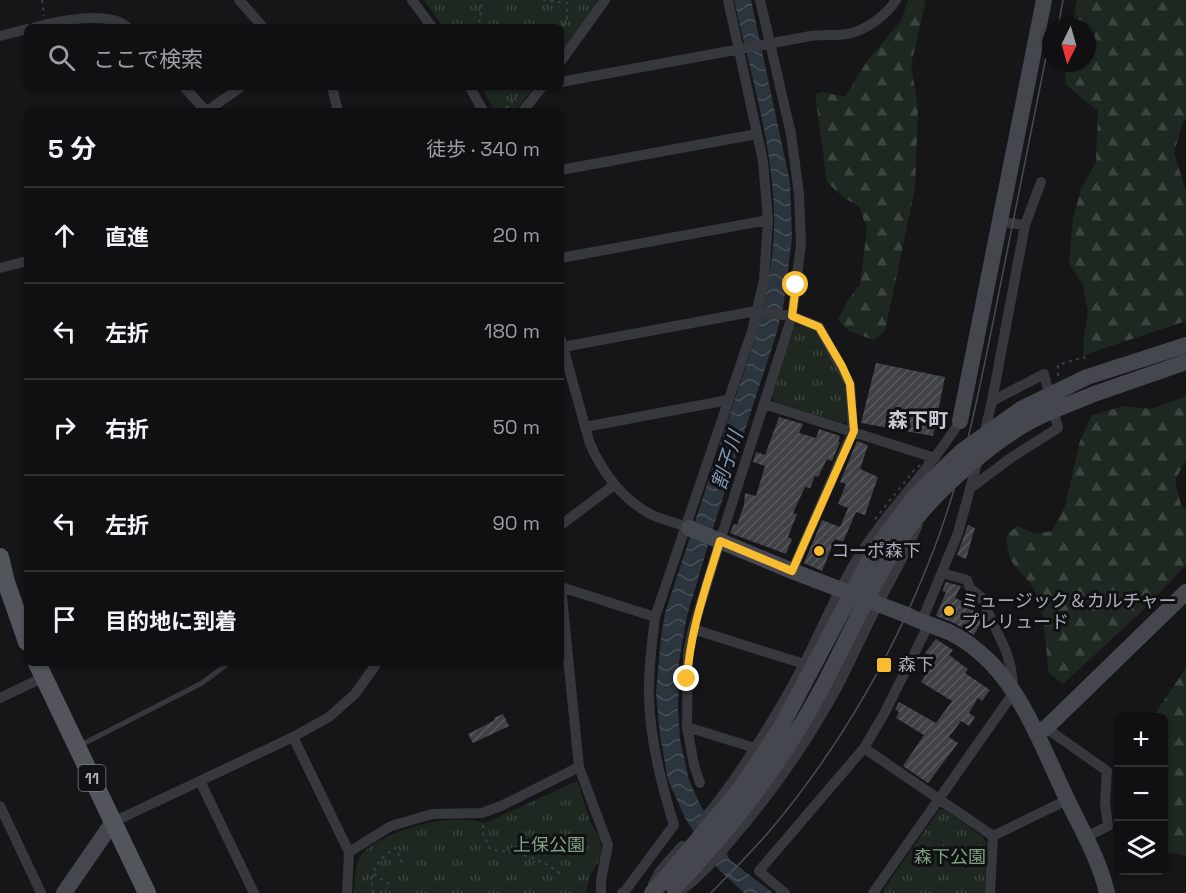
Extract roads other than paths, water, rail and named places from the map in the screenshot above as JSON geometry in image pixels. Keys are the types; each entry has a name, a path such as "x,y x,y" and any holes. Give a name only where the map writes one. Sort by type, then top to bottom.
{"main road":[{"path":"0,557 24,633"},
{"name":"11","path":"40,670 147,893"}],"street":[{"path":"239,0 260,24"},
{"path":"412,0 430,24"},
{"path":"564,57 606,0"},
{"path":"622,893 674,825 662,785 653,742 649,697 650,661 658,618 752,331 764,280 768,219 767,189 740,49 728,0"},
{"path":"700,783 693,765 687,727 688,652 691,628 717,540 764,404 790,316 801,244 799,194 791,134 768,43 760,0"},
{"path":"564,81 821,34 847,34 862,29 880,17 896,0"},
{"path":"664,890 694,882 756,811 838,685 909,548 939,468 960,421 1044,0"},
{"path":"54,24 97,18 124,24"},
{"path":"0,36 24,30"},
{"path":"187,90 203,108"},
{"path":"210,108 237,90"},
{"path":"333,90 337,108"},
{"path":"472,90 481,108"},
{"path":"525,108 540,90"},
{"path":"564,169 757,134"},
{"path":"785,893 759,871 864,748 884,714 925,624 972,487 992,400 1025,225 1041,182"},
{"path":"564,257 768,219"},
{"path":"1000,222 1025,225"},
{"path":"0,268 24,262"},
{"path":"564,343 758,310 790,316 819,327 850,384 854,431 792,571"},
{"path":"664,890 740,789 774,738 805,684 873,553 915,496 962,451 1021,408 1088,371 1186,345"},
{"path":"564,350 585,427 597,460 614,485 630,500 652,514 949,632 991,662 1041,731 1067,800 1086,837 1107,893"},
{"path":"664,890 704,858 792,738 821,690 888,560 915,520 948,486 980,456 1030,421 1094,393 1186,362"},
{"path":"972,487 1012,457 1058,428 1044,374 992,400"},
{"path":"585,427 729,400"},
{"path":"764,404 935,458"},
{"path":"664,890 660,871 710,812 755,748 804,664 840,590 875,531 935,458 960,421"},
{"path":"564,523 614,485"},
{"path":"873,893 1014,692 1006,651 981,597 970,588 967,580 942,573"},
{"path":"564,588 658,618"},
{"path":"1041,731 1186,592"},
{"path":"564,617 579,767 608,845 601,880 601,893"},
{"path":"691,628 804,664"},
{"path":"64,893 113,822 293,737 329,717 355,694 374,666"},
{"path":"0,698 40,670"},
{"path":"687,727 755,748"},
{"path":"1041,731 1107,771 1105,803 1108,826 1086,837"},
{"path":"293,737 349,852 347,893"},
{"path":"864,748 993,836"},
{"path":"349,852 391,826 432,814 482,813 501,806 579,767"},
{"path":"200,781 254,893"},
{"path":"993,836 1067,800"},
{"path":"0,807 41,893"},
{"path":"990,893 993,836"}],"lane":[{"path":"78,747 202,683 225,666"}],"water":[{"name":"割子川","path":"734,0 751,0 790,182 792,238 784,302 777,332 687,616 679,662 678,709 680,739 689,780 699,802 730,860 773,893 744,893 718,869 685,818 668,780 660,735 656,692 665,613 751,350 764,302 772,253 774,200 771,172 761,114"}],"tram line":[{"path":"1060,18 1063,0"},
{"path":"711,893 773,827 822,763 865,695 884,659 934,549 955,487 978,393 1043,72"}],"place":[{"name":"コーポ森下","path":"819,551"},
{"name":"ミュージック＆カルチャー プレリュード","path":"949,611"},
{"name":"森下","path":"884,665"}],"district":[{"name":"森下町","path":"918,420"}],"park label":[{"name":"上保公園","path":"549,845"},
{"name":"森下公園","path":"950,857"}]}
